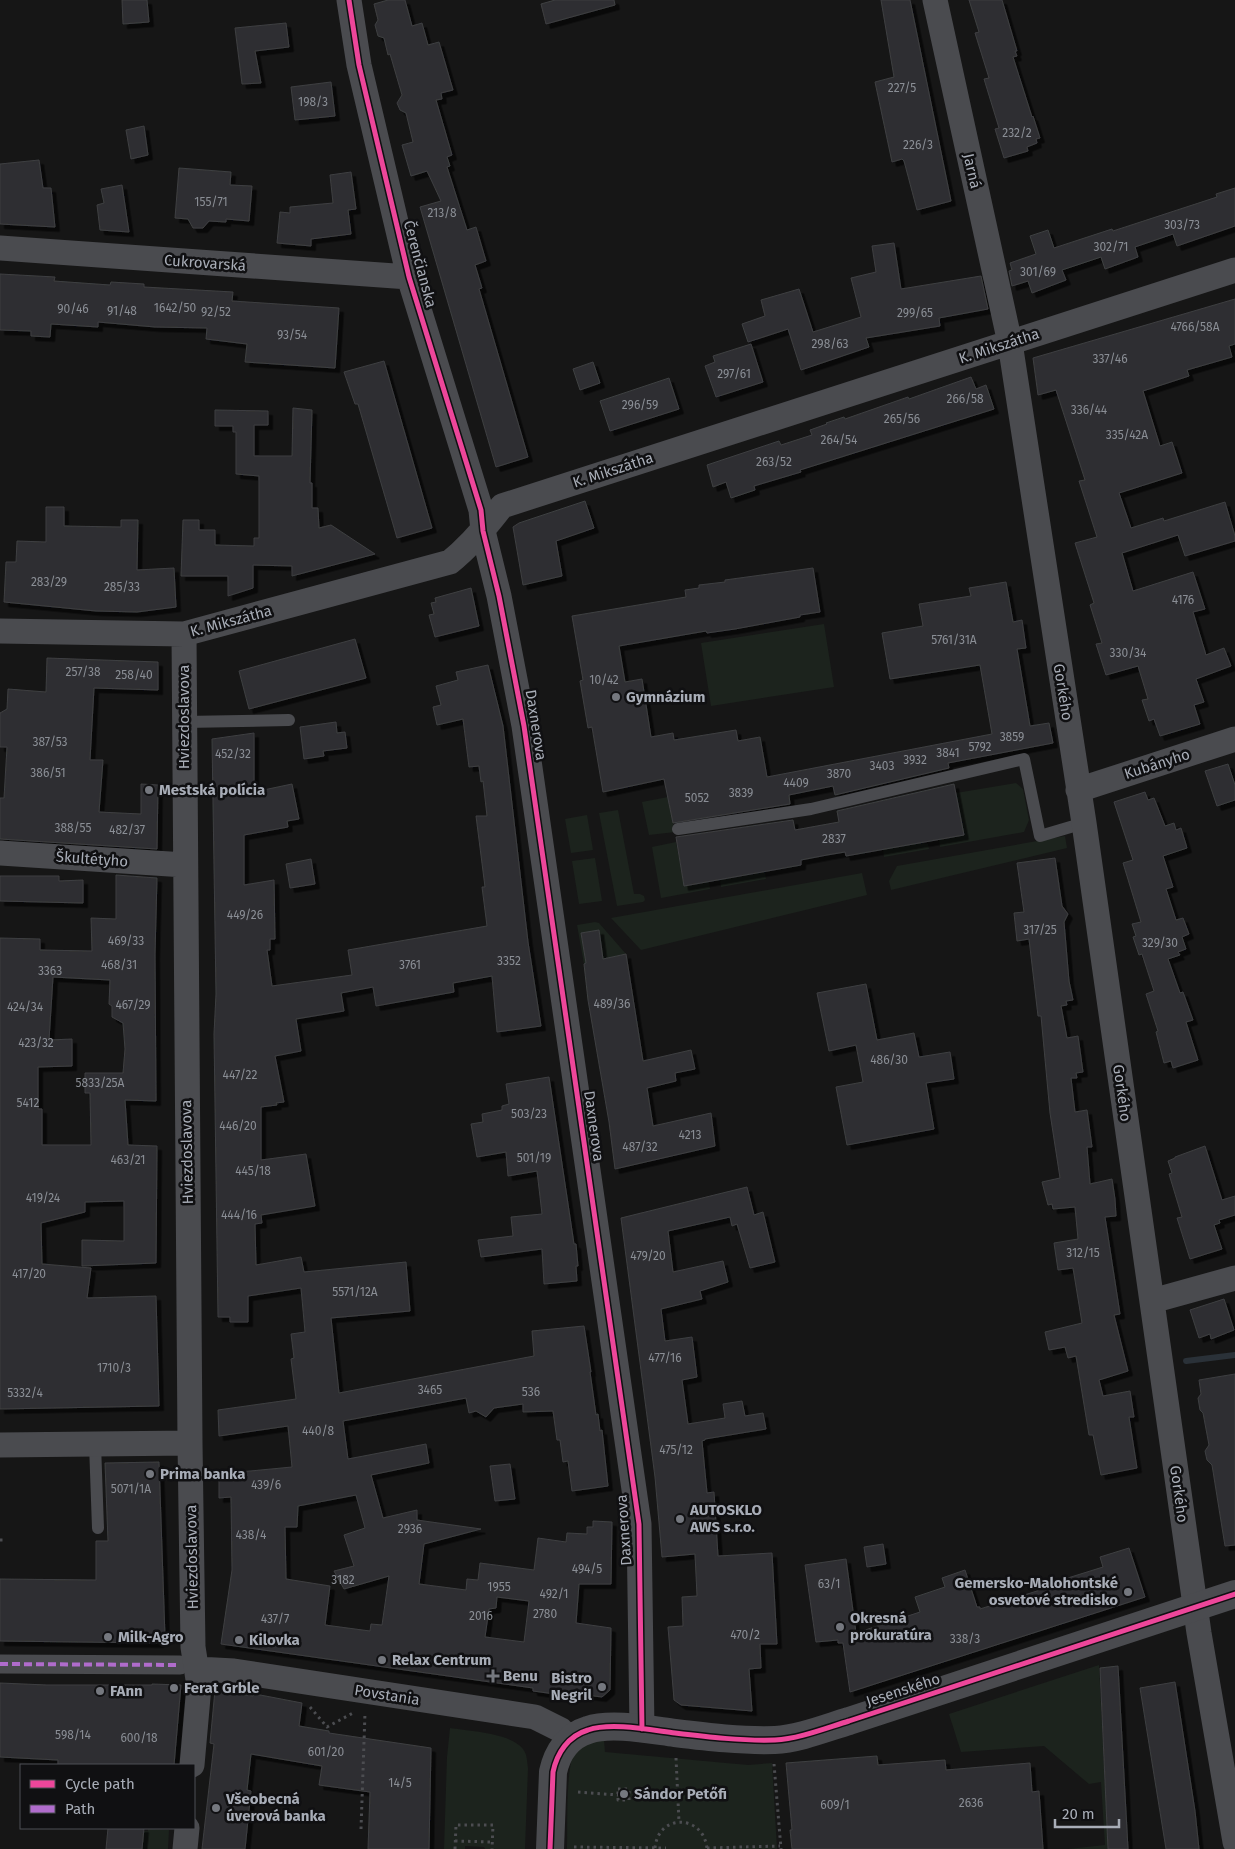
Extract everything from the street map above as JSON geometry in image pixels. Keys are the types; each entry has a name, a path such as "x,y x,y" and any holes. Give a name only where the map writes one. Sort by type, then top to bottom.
{"street":[{"name":"Čerenčianska","path":"349,0 359,65 409,278 481,510 483,531"},
{"name":"Jarná","path":"935,0 1010,343"},
{"name":"Cukrovarská","path":"0,248 409,278"},
{"name":"K. Mikszátha","path":"0,631 184,634 450,562 465,550 483,531 502,506 1235,270"},
{"name":"Gorkého","path":"1010,343 1084,823 1195,1607 1235,1842"},
{"name":"Daxnerova","path":"483,531 500,596 524,726 639,1524 642,1729"},
{"name":"Hviezdoslavova","path":"184,634 193,1647 189,1667 199,1686 192,1764"},
{"name":"Kubányho","path":"1078,790 1235,739"},
{"name":"Škultétyho","path":"0,853 185,864"},
{"path":"1152,1301 1235,1278"},
{"path":"0,1445 190,1443"},
{"name":"Jesenského","path":"571,1740 588,1730 597,1728 642,1729 738,1739 777,1740 796,1736 849,1721 1235,1594"},
{"name":"Povstania","path":"0,1664 189,1667 234,1671 535,1717 561,1730 571,1740"},
{"path":"559,1848 553,1772 559,1754 571,1740"},
{"path":"185,1849 187,1829"}],"lane":[{"path":"184,722 288,720"},
{"path":"678,829 811,809 1024,759 1040,836 1084,823"},
{"path":"95,1444 98,1528"}],"path":[{"path":"310,1706 327,1728 360,1709"},
{"path":"361,1829 365,1710"},
{"path":"676,1755 679,1822"},
{"path":"655,1848 657,1838 664,1829 679,1822 695,1826 702,1832 707,1848 781,1848 773,1760"},
{"path":"618,1789 629,1789 628,1800 618,1800 618,1794 618,1789"},
{"path":"578,1792 618,1794"},
{"path":"455,1849 456,1824 493,1825 492,1849"},
{"path":"455,1841 492,1842"},
{"path":"559,1848 666,1848"}],"shaded area":[{"path":"824,624 834,687 711,706 701,643"},
{"path":"1016,783 1023,789 1029,820 1024,832 940,847 939,840 964,835 956,793"},
{"path":"668,797 675,832 649,835 642,802"},
{"path":"618,810 634,894 644,896 645,900 643,902 617,906 599,813"},
{"path":"587,815 593,850 571,853 565,819"},
{"path":"1065,836 1067,848 891,890 889,881 897,866"},
{"path":"676,842 684,885 709,881 710,889 661,898 652,847"},
{"path":"924,842 928,844 929,849 884,857 883,850"},
{"path":"595,858 602,901 579,904 572,861"},
{"path":"765,872 766,879 721,887 720,880"},
{"path":"862,873 867,895 641,950 611,918"},
{"path":"599,923 626,954 603,959 599,930 581,933 586,963 584,964 577,925"},
{"path":"1099,1665 1108,1849 1068,1849 1105,1845 1101,1782 1089,1784 1044,1746 961,1752 949,1714"},
{"path":"450,1728 500,1736 509,1739 523,1749 527,1758 528,1768 525,1849 485,1849 484,1847 465,1846 465,1849 444,1849 447,1757"},
{"path":"604,1740 605,1752 748,1765 772,1763 777,1849 567,1849 567,1811 572,1756 576,1747"},
{"path":"148,1829 169,1830 168,1849 142,1849 144,1831 148,1831"}],"building":[{"path":"122,0 147,0 149,22 123,24"},
{"path":"388,0 405,0 412,26 422,23 428,45 439,42 453,90 441,93 442,99 436,100 452,155 447,157 450,166 447,167 467,230 476,227 486,261 475,265 482,288 479,289 528,457 496,467 420,207 441,201 427,171 411,176 402,145 413,142 406,113 400,110 397,103 402,95 390,54 388,55 384,38 378,36 375,25 378,20 374,4"},
{"path":"555,0 614,0 615,5 546,24 541,4"},
{"path":"881,0 910,0 951,201 917,210 904,161 902,159 892,162 875,82 894,77"},
{"path":"969,0 1002,0 1017,51 1015,51 1017,56 1013,57 1040,138 1036,139 1037,143 1027,147 1028,151 1004,158 995,129 999,128 984,79 989,78 975,33 979,32"},
{"path":"286,23 289,47 255,51 261,83 242,84 235,28"},
{"path":"331,82 335,116 295,120 291,87"},
{"path":"144,126 148,155 131,159 126,130"},
{"path":"39,160 43,188 51,188 55,227 0,224 0,164"},
{"path":"179,168 231,172 230,185 252,186 249,221 226,219 226,222 209,221 203,228 193,228 188,219 175,218"},
{"path":"351,172 356,209 348,210 351,234 311,239 311,246 277,243 280,212 290,213 290,207 333,203 330,175"},
{"path":"122,185 129,232 100,230 97,205 104,203 101,189"},
{"path":"1235,188 1235,226 1177,246 1173,234 1135,247 1138,257 1105,269 1101,257 1062,270 1066,280 1032,293 1028,281 1012,286 1009,271 1012,270 1010,263 1036,254 1030,236 1048,230 1054,248 1217,197 1216,194"},
{"path":"894,243 901,289 981,276 988,309 939,318 940,326 866,338 869,347 801,370 788,329 748,342 742,324 765,316 761,300 799,289 813,332 861,317 851,278 876,272 872,246"},
{"path":"0,274 55,277 54,281 110,285 111,282 144,284 144,287 233,292 232,301 339,308 335,368 245,362 247,344 206,339 207,328 155,327 98,322 98,327 51,324 50,337 31,336 31,331 0,330"},
{"path":"1235,299 1235,344 1229,346 1232,357 1187,370 1189,376 1143,391 1160,446 1172,442 1182,473 1119,493 1131,528 1163,518 1164,521 1225,502 1235,536 1235,541 1185,556 1178,535 1122,553 1133,591 1193,572 1205,609 1193,612 1206,655 1224,648 1231,666 1196,679 1204,702 1194,705 1200,724 1160,736 1154,719 1149,721 1142,700 1148,699 1138,666 1106,675 1096,644 1102,643 1090,605 1094,603 1075,543 1097,537 1079,481 1085,480 1056,390 1038,395 1033,358"},
{"path":"751,344 763,382 716,397 705,366 715,362 713,356"},
{"path":"384,361 432,528 397,538 358,404 355,404 344,372"},
{"path":"593,362 600,383 580,390 573,369"},
{"path":"971,377 976,389 986,385 994,409 800,470 801,472 754,486 755,490 731,498 726,482 713,487 707,465 779,441 781,445 812,435 810,430 826,423 844,417 845,419 908,397 909,399"},
{"path":"669,378 679,409 610,431 600,401"},
{"path":"293,408 312,410 310,483 312,483 312,508 318,508 319,528 331,525 375,554 292,576 292,566 253,565 253,588 228,596 228,576 181,576 183,520 199,520 199,530 215,530 215,545 254,546 254,538 259,538 259,476 236,474 236,432 233,432 233,426 215,426 215,410 268,411 268,425 254,425 254,456 292,456"},
{"path":"585,501 594,528 556,541 562,576 523,585 513,527 519,523"},
{"path":"46,507 64,507 64,526 121,527 121,520 138,520 137,570 174,568 176,607 137,612 96,611 4,602 6,562 16,562 17,541 46,542"},
{"path":"813,568 820,612 735,629 707,633 706,631 619,646 625,682 642,679 651,737 673,733 674,740 736,730 738,741 760,737 767,777 992,734 980,665 890,679 882,633 923,626 919,604 971,596 969,588 1006,582 1013,622 1022,620 1026,648 1017,649 1030,726 1049,723 1053,743 948,763 949,768 835,795 833,786 789,795 790,804 673,823 664,779 603,792 592,727 588,728 580,681 583,680 572,616 686,597 685,590 699,588 699,585"},
{"path":"471,588 479,626 435,637 429,615 434,614 431,603 436,602 435,598"},
{"path":"355,639 366,678 249,709 239,671"},
{"path":"47,658 158,662 158,690 94,688 90,760 103,760 99,812 141,814 141,784 158,785 157,849 0,839 0,798 4,798 7,747 0,747 0,713 7,709 8,689 46,692"},
{"path":"488,665 503,726 528,942 541,1026 497,1032 492,976 453,983 454,992 376,1006 373,987 341,993 344,1011 296,1019 301,1051 275,1056 284,1102 261,1107 261,1160 306,1154 315,1206 261,1215 262,1223 255,1224 256,1265 301,1257 304,1272 406,1262 410,1311 331,1318 339,1393 534,1356 532,1331 584,1326 596,1415 598,1414 600,1431 602,1430 608,1486 572,1491 568,1461 563,1462 560,1440 557,1440 553,1411 523,1412 523,1404 494,1408 486,1417 476,1411 469,1413 466,1398 343,1421 348,1459 426,1444 429,1463 371,1475 383,1518 417,1510 417,1520 481,1529 424,1544 419,1584 466,1590 467,1579 478,1580 480,1563 534,1570 538,1538 566,1542 567,1533 587,1534 587,1527 593,1527 593,1521 612,1522 611,1584 579,1584 576,1623 611,1628 610,1690 602,1697 555,1691 555,1694 533,1691 533,1688 221,1644 232,1570 231,1497 219,1498 219,1474 292,1467 288,1426 219,1436 218,1410 296,1399 291,1359 294,1358 291,1334 305,1332 301,1288 248,1296 248,1322 230,1322 230,1317 218,1317 212,739 254,733 254,792 292,784 299,819 287,821 288,827 244,835 244,885 274,880 275,939 270,939 270,950 267,950 272,986 352,975 348,950 487,926 482,887 485,887 476,816 487,816 483,781 481,782 479,766 469,767 463,719 437,725 433,707 441,705 436,686 458,680 456,672","holes":["356,1495 365,1528 344,1535 354,1566 334,1571 344,1589 389,1576 382,1625 371,1624 370,1631 325,1625 330,1586 286,1579 285,1527 297,1527 298,1506","497,1597 529,1601 524,1642 485,1637 489,1609 496,1608"]},
{"path":"336,722 337,733 345,732 347,748 323,751 324,756 304,759 300,727"},
{"path":"1228,764 1235,785 1235,800 1217,806 1205,771"},
{"path":"954,784 964,835 846,856 845,852 827,855 801,860 801,865 684,886 676,837 793,820 795,830 839,822 837,811"},
{"path":"1145,792 1148,800 1154,798 1165,826 1174,823 1176,830 1181,828 1187,848 1163,856 1173,887 1166,889 1176,920 1183,918 1189,934 1182,937 1186,949 1178,952 1180,955 1168,959 1180,993 1183,992 1193,1020 1186,1022 1198,1060 1173,1068 1171,1061 1164,1063 1156,1032 1158,1031 1146,994 1154,991 1142,954 1139,955 1133,937 1136,936 1132,924 1141,922 1123,863 1133,860 1114,802"},
{"path":"1055,858 1062,906 1068,914 1064,922 1069,981 1073,1000 1066,1001 1067,1005 1061,1006 1067,1038 1078,1036 1083,1072 1076,1073 1077,1078 1071,1078 1075,1112 1087,1110 1092,1147 1087,1147 1090,1184 1112,1179 1115,1199 1116,1216 1105,1217 1120,1314 1114,1315 1128,1371 1099,1380 1103,1396 1130,1391 1134,1417 1129,1417 1137,1468 1101,1475 1093,1435 1089,1435 1076,1356 1068,1358 1065,1347 1049,1350 1045,1332 1082,1323 1073,1268 1058,1270 1054,1243 1078,1239 1075,1207 1053,1209 1052,1204 1048,1205 1042,1182 1060,1178 1050,1113 1041,1016 1038,1016 1029,939 1017,941 1014,913 1024,912 1017,863"},
{"path":"311,859 315,884 290,888 286,864"},
{"path":"116,875 157,878 155,954 156,1101 125,1100 128,1145 157,1146 156,1263 82,1266 82,1240 124,1241 124,1201 85,1202 85,1212 41,1223 42,1264 91,1268 87,1298 156,1296 159,1406 0,1409 0,938 40,939 40,950 92,951 91,918 116,919","holes":["53,977 110,980 109,1004 112,1006 112,1017 123,1023 125,1049 123,1073 85,1073 85,1093 90,1093 91,1145 42,1145 42,1109 38,1109 38,1067 72,1066 72,1039 49,1040"]},
{"path":"0,876 59,876 59,881 83,880 83,903 0,901"},
{"path":"599,930 603,959 626,954 643,1061 691,1050 695,1069 675,1073 676,1081 647,1088 653,1126 711,1113 715,1146 615,1169 588,1000 584,964 586,963 581,933"},
{"path":"866,984 877,1040 914,1033 919,1057 950,1052 954,1079 926,1083 934,1129 847,1145 836,1087 863,1082 856,1045 829,1051 817,993"},
{"path":"549,1077 578,1266 576,1266 577,1281 544,1284 542,1249 481,1257 478,1240 513,1236 511,1217 542,1214 537,1171 508,1176 506,1152 477,1157 471,1124 483,1122 482,1114 502,1110 502,1106 509,1104 506,1084"},
{"path":"1205,1146 1222,1200 1235,1196 1235,1215 1219,1220 1220,1223 1214,1225 1222,1249 1190,1259 1177,1218 1182,1217 1169,1174 1172,1173 1168,1161"},
{"path":"747,1187 754,1215 763,1212 775,1262 750,1268 737,1224 732,1226 730,1217 668,1231 673,1272 723,1261 728,1282 700,1291 702,1299 661,1309 665,1341 692,1337 697,1377 682,1380 688,1424 725,1418 723,1404 742,1401 745,1416 763,1413 766,1429 702,1441 707,1493 714,1492 718,1556 772,1553 777,1644 760,1644 761,1668 749,1669 752,1711 681,1705 674,1700 668,1627 683,1626 682,1597 697,1596 695,1554 662,1557 655,1477 621,1218"},
{"path":"1224,1299 1234,1330 1211,1339 1210,1334 1199,1338 1190,1310"},
{"path":"1235,1374 1235,1545 1225,1546 1212,1465 1207,1460 1205,1451 1209,1445 1198,1398 1201,1394 1199,1380"},
{"path":"159,1462 165,1637 159,1643 0,1641 0,1579 96,1580 96,1541 108,1541 105,1463"},
{"path":"510,1464 515,1499 495,1501 490,1466"},
{"path":"883,1544 886,1564 867,1567 864,1547"},
{"path":"1129,1548 1145,1597 850,1692 843,1643 838,1643 838,1640 816,1642 805,1565 846,1559 856,1633 920,1612 915,1597 945,1587 942,1578 965,1570 977,1607 980,1607 980,1609 1056,1585 1055,1582 1103,1567 1100,1557"},
{"path":"1118,1666 1128,1849 1108,1849 1100,1668"},
{"path":"1175,1682 1199,1849 1166,1849 1140,1688"},
{"path":"0,1683 181,1685 174,1764 58,1764 58,1760 0,1757"},
{"path":"215,1690 253,1696 255,1694 302,1703 299,1726 329,1731 329,1733 431,1748 429,1849 368,1849 370,1792 319,1785 322,1766 251,1754 247,1790 251,1791 245,1849 202,1849 214,1744 210,1743"},
{"path":"877,1756 878,1765 945,1760 946,1770 1030,1763 1032,1792 1039,1791 1043,1849 792,1849 786,1763"},
{"path":"108,1829 144,1829 142,1849 106,1849"}],"waterway":[{"path":"1186,1361 1235,1355"}],"marked path":[{"path":"0,1664 180,1665"}],"cycle path":[{"path":"349,0 359,65 409,277 481,510 483,531 499,596 524,726 639,1524 642,1729"},
{"path":"550,1849 553,1772 557,1758 569,1741 588,1730 619,1727 738,1739 775,1740 793,1738 1235,1594"}],"place":[{"name":"Gymnázium","path":"616,697"},
{"name":"Mestská polícia","path":"149,790"},
{"name":"Prima banka","path":"150,1474"},
{"name":"AUTOSKLO AWS s.r.o.","path":"680,1519"},
{"name":"Gemersko-Malohontské osvetové stredisko","path":"1128,1592"},
{"name":"Okresná prokuratúra","path":"840,1627"},
{"name":"Milk-Agro","path":"108,1637"},
{"name":"Kilovka","path":"239,1640"},
{"name":"Relax Centrum","path":"382,1660"},
{"name":"Benu","path":"493,1676"},
{"name":"Bistro Negril","path":"602,1687"},
{"name":"Ferat Grble","path":"174,1688"},
{"name":"FAnn","path":"100,1691"},
{"name":"Sándor Petőfi","path":"624,1794"},
{"name":"Všeobecná úverová banka","path":"216,1808"}]}
